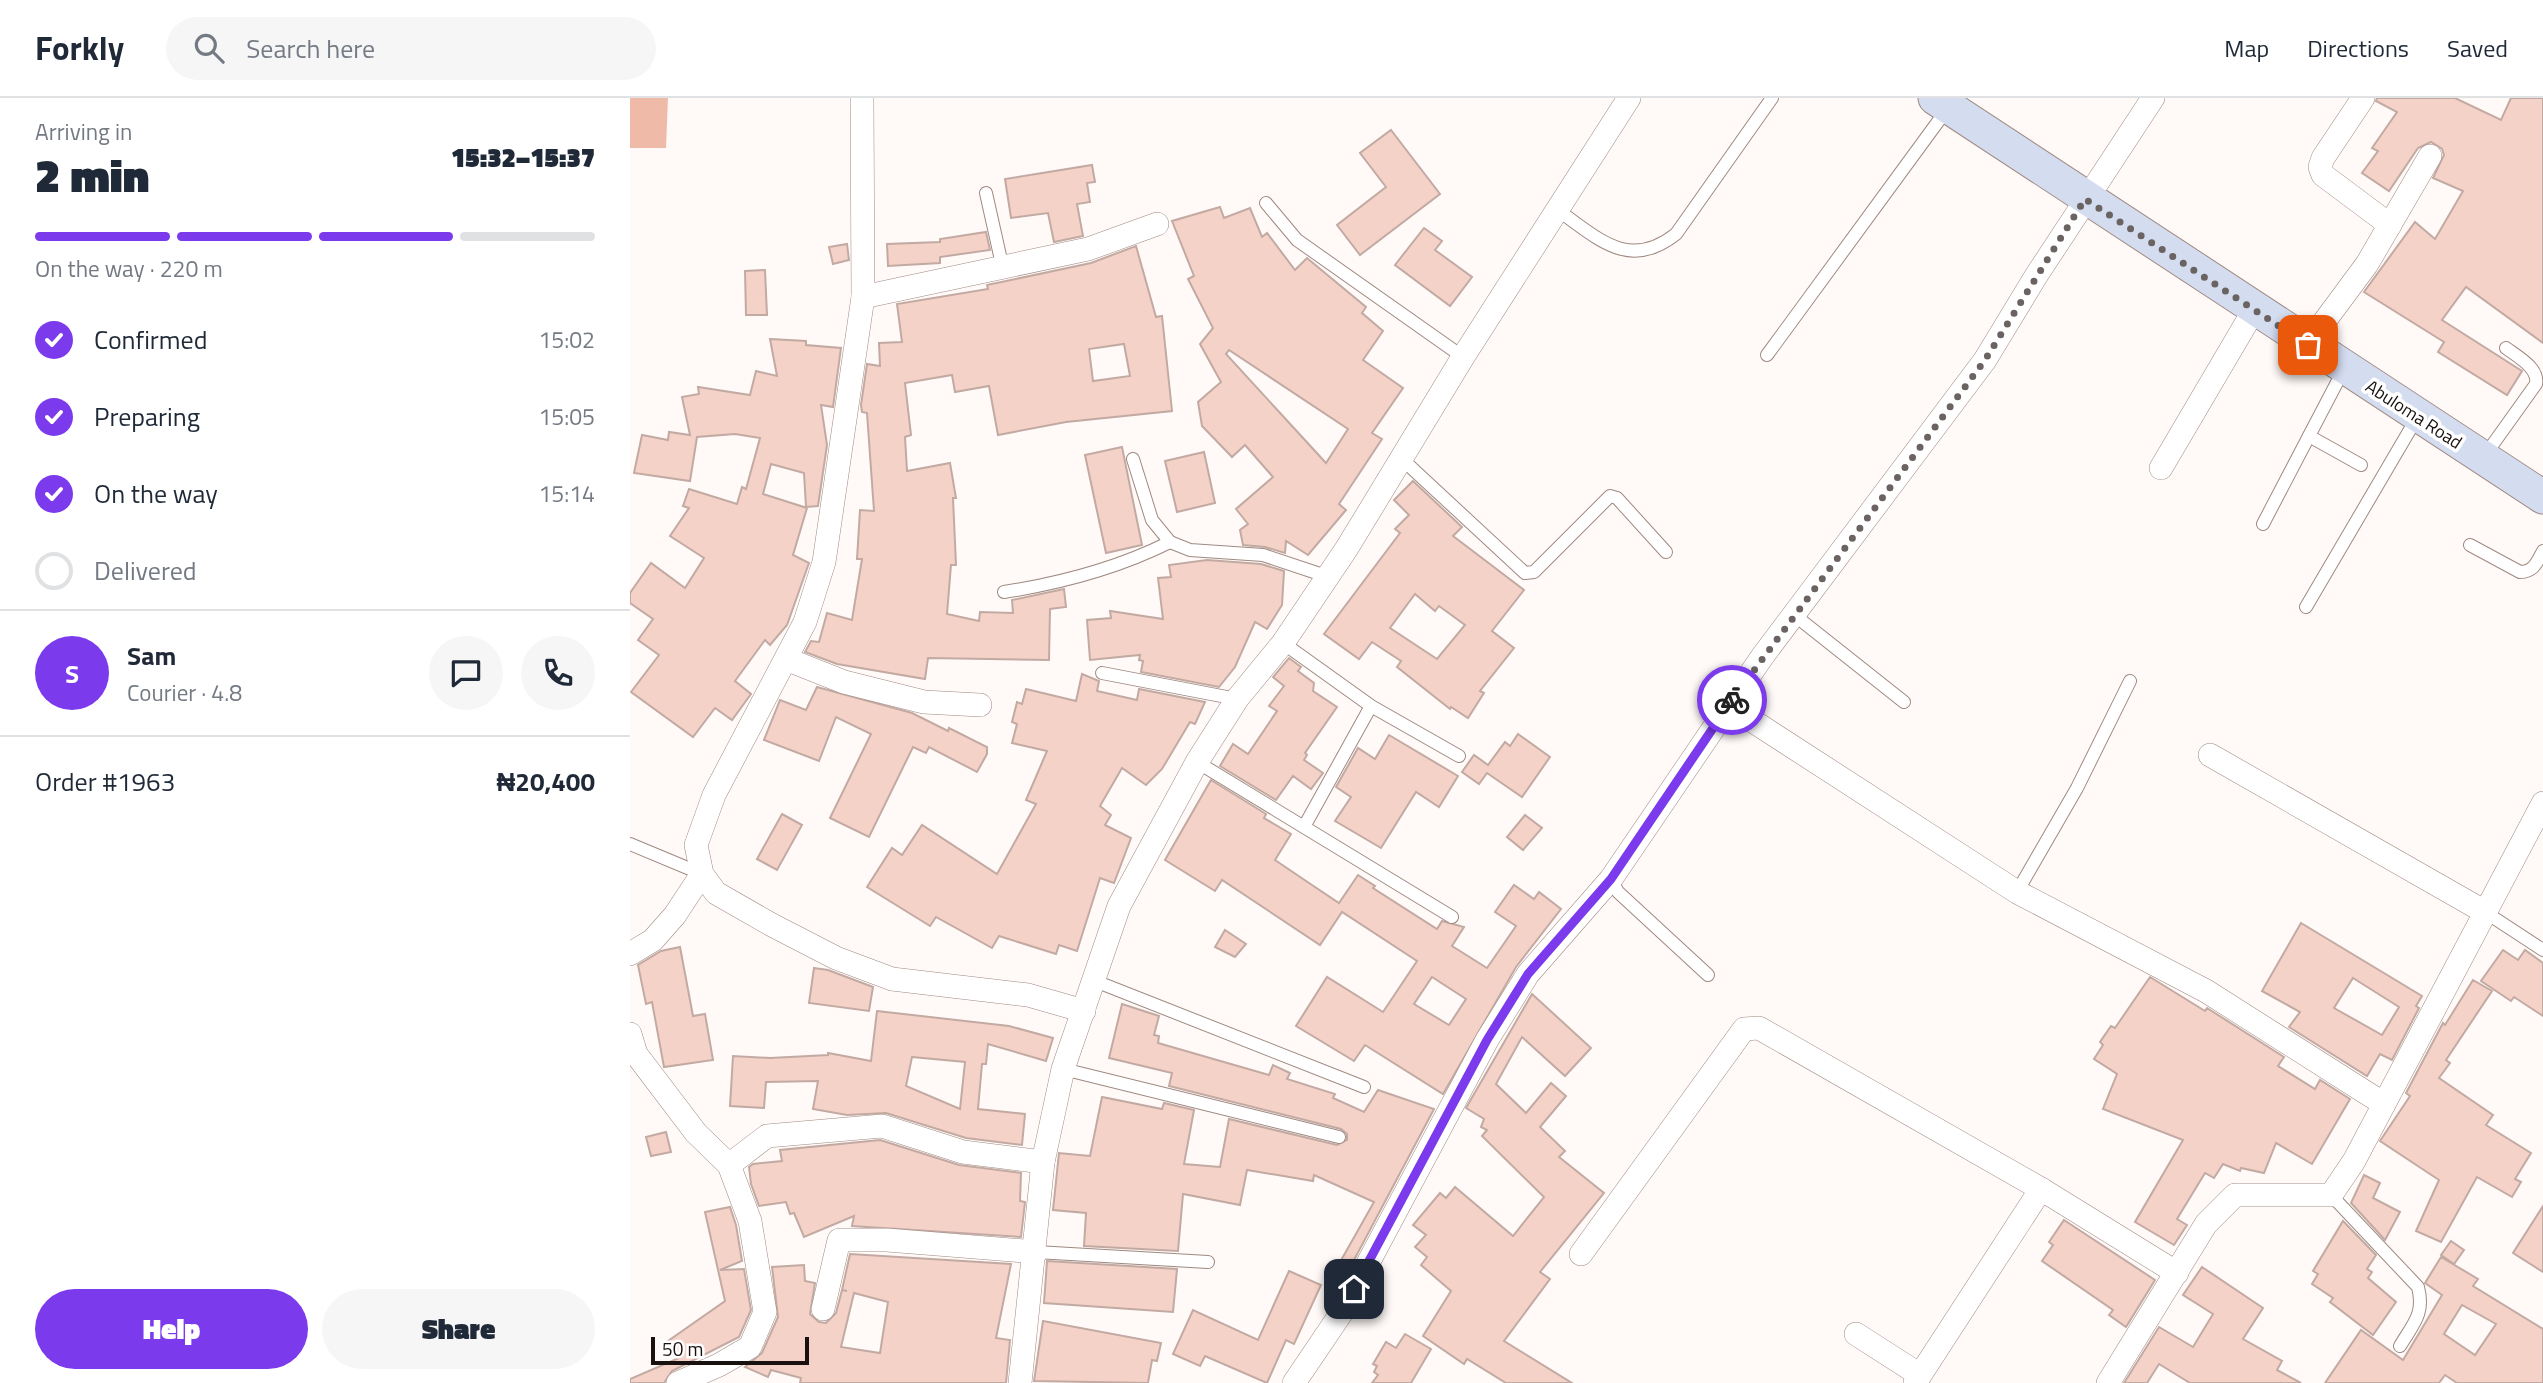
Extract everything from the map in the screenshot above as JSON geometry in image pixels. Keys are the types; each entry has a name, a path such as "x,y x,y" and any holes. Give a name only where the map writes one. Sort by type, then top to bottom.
{"street":[{"path":"862,98 863,297 824,562 805,622 714,795 696,845 702,874 716,892 772,925 836,958 892,979 1028,995 1084,1011"},
{"path":"1020,1383 1043,1162 1063,1069 1119,906 1197,762 1237,699 1283,642 1403,460 1463,357 1629,98"},
{"path":"1294,1383 1342,1312 1487,1040 1528,974 1611,879 1793,614 1985,360 2085,199 2152,98"},
{"path":"2363,98 2323,158 2320,167 2323,175 2390,225"},
{"name":"Abuloma Road","path":"1942,103 2344,369 2543,496"},
{"path":"2308,345 2367,264 2430,156"},
{"path":"863,297 1003,270 1088,249 1157,224"},
{"path":"2161,468 2254,310"},
{"path":"786,659 844,682 924,702 981,705"},
{"path":"1728,705 2017,892 2206,991 2384,1104"},
{"path":"2210,755 2485,912"},
{"path":"2108,1383 2206,1224 2235,1195 2331,1195 2354,1161 2543,803"},
{"path":"630,954 660,931 702,874"},
{"path":"1581,1254 1744,1029 1759,1028 1778,1036 2041,1189 2177,1273"},
{"path":"630,1034 636,1054 696,1133 729,1165 750,1221 765,1312 750,1347 719,1365 678,1383"},
{"path":"729,1165 767,1136 882,1126 963,1152 1043,1162"},
{"path":"1856,1334 1917,1379 2041,1189"},
{"path":"823,1308 839,1240 899,1241 1035,1252"}],"lane":[{"path":"1559,211 1606,244 1621,250 1645,252 1662,245 1676,233 1773,98"},
{"path":"1767,355 1942,103"},
{"path":"986,193 1003,270"},
{"path":"1266,203 1297,240 1463,357"},
{"path":"2483,458 2536,384 2534,370 2506,348"},
{"path":"2263,524 2344,369"},
{"path":"2306,607 2418,416"},
{"path":"2309,436 2361,465"},
{"path":"1133,459 1152,520 1170,542 1190,550 1263,555 1326,576"},
{"path":"1403,460 1525,573 1534,572 1609,496 1617,498 1665,552"},
{"path":"1004,592 1048,585 1113,566 1170,542"},
{"path":"2470,545 2520,572 2528,572 2535,566 2543,551"},
{"path":"1793,614 1904,702"},
{"path":"1283,642 1371,706 1460,756"},
{"path":"1102,673 1237,699"},
{"path":"2017,892 2077,788 2130,681"},
{"path":"1305,825 1371,706"},
{"path":"1197,762 1305,825 1452,917"},
{"path":"630,844 702,874"},
{"path":"1611,879 1618,892 1708,975"},
{"path":"2485,912 2543,950"},
{"path":"1095,981 1364,1087"},
{"path":"1063,1069 1339,1137"},
{"path":"2331,1195 2418,1287 2422,1304 2419,1314 2400,1346"},
{"path":"1035,1252 1208,1262"}],"shaded area":[{"path":"630,98 668,98 666,148 630,148"}],"building":[{"path":"2377,98 2455,98 2501,120 2511,98 2543,98 2543,343 2466,287 2442,320 2522,371 2507,395 2438,352 2444,342 2364,292 2415,222 2435,239 2463,191 2433,178 2444,155 2442,149 2431,142 2418,148 2389,191 2362,173 2378,151 2372,148 2397,112 2376,101"},
{"path":"1391,130 1440,194 1360,255 1337,225 1386,187 1360,153"},
{"path":"1092,165 1095,182 1087,183 1090,202 1077,204 1083,236 1054,242 1048,213 1011,218 1005,179"},
{"path":"1220,207 1224,218 1250,208 1262,237 1267,233 1295,270 1307,258 1366,307 1362,313 1383,331 1363,360 1403,388 1372,433 1382,439 1339,504 1346,510 1308,555 1286,541 1285,553 1265,547 1243,545 1240,530 1248,524 1236,509 1273,477 1245,445 1232,457 1202,426 1198,402 1221,382 1200,344 1213,328 1188,279 1194,276 1172,221","holes":["1229,350 1348,429 1326,463 1226,354"]},
{"path":"1424,228 1442,241 1435,250 1472,277 1450,306 1395,265"},
{"path":"986,232 990,250 940,257 940,263 888,266 887,244 940,242 940,239"},
{"path":"847,244 849,260 833,264 829,247"},
{"path":"1136,246 1156,317 1162,316 1172,411 1066,422 998,435 989,386 955,392 952,375 905,383 911,435 905,437 907,471 950,463 956,498 953,498 956,565 951,565 947,614 979,621 980,612 1013,613 1012,600 1064,589 1066,607 1050,609 1049,660 928,658 925,679 837,664 805,652 811,641 819,642 827,613 852,620 862,559 857,559 860,510 874,511 867,413 862,412 861,405 867,364 880,366 879,343 902,342 897,304 988,289 987,285 1091,263","holes":["1124,344 1130,376 1093,381 1089,349"]},
{"path":"765,270 767,315 746,315 745,271"},
{"path":"770,339 806,341 806,345 841,348 833,407 821,405 827,445 818,506 806,507 804,473 771,464 763,494 807,508 793,555 809,563 787,625 770,645 765,640 735,681 751,694 732,720 715,708 693,737 631,692 659,655 638,640 653,619 630,603 630,593 651,563 685,588 704,558 670,536 689,508 683,506 689,489 737,504 742,487 746,489 760,438 735,434 697,437 690,481 634,473 642,435 668,440 669,432 690,435 682,397 699,394 698,387 750,395 756,371 777,376"},
{"path":"1122,447 1142,545 1106,553 1085,455"},
{"path":"1204,452 1215,503 1177,512 1165,461"},
{"path":"1413,481 1462,527 1453,536 1524,590 1492,631 1514,648 1480,691 1484,693 1468,718 1451,707 1450,709 1397,667 1401,661 1372,642 1359,659 1324,634 1400,533 1395,529 1409,515 1394,500","holes":["1415,594 1435,611 1439,606 1465,625 1437,659 1390,628"]},
{"path":"1207,560 1261,564 1284,571 1282,605 1267,629 1255,622 1235,667 1219,687 1141,672 1143,661 1139,660 1140,655 1090,660 1087,620 1111,618 1110,611 1163,619 1158,578 1171,577 1169,565"},
{"path":"1289,658 1301,667 1298,671 1314,683 1313,691 1337,707 1305,753 1307,755 1304,760 1323,773 1311,789 1293,776 1276,800 1220,766 1233,744 1248,754 1277,711 1269,706 1284,686 1273,677"},
{"path":"1082,674 1099,681 1097,691 1137,700 1139,689 1205,702 1195,724 1190,722 1162,769 1146,785 1122,768 1100,806 1111,815 1105,825 1131,838 1114,883 1100,878 1077,951 1059,945 1056,954 999,936 992,948 936,917 930,926 867,887 892,848 902,855 922,825 997,874 1036,804 1026,800 1047,751 1012,743 1017,724 1012,722 1017,702 1022,704 1026,689 1076,701"},
{"path":"817,687 912,713 987,747 987,754 977,772 929,747 926,753 913,747 869,837 830,818 871,734 836,717 819,761 764,740 780,700 806,710"},
{"path":"1518,734 1550,757 1522,797 1487,773 1479,784 1462,772 1474,755 1488,765 1505,742 1510,746"},
{"path":"1389,735 1458,776 1439,807 1416,792 1381,848 1335,821 1351,797 1336,787 1358,748 1375,759"},
{"path":"1211,780 1266,814 1264,818 1291,834 1275,860 1339,903 1358,875 1375,886 1373,888 1437,929 1442,921 1464,927 1452,946 1487,968 1516,926 1495,912 1514,885 1534,899 1539,892 1561,909 1516,967 1443,1094 1365,1045 1354,1061 1296,1026 1327,977 1383,1012 1417,961 1342,912 1320,945 1222,880 1215,891 1165,860","holes":["1432,977 1466,999 1449,1025 1414,1004"]},
{"path":"782,814 802,825 777,870 757,859"},
{"path":"1525,815 1542,828 1523,850 1507,837"},
{"path":"2301,923 2422,996 2416,1006 2419,1008 2392,1060 2380,1054 2367,1076 2289,1027 2300,1012 2262,991","holes":["2353,978 2399,1007 2382,1035 2334,1008"]},
{"path":"1225,930 1246,944 1235,957 1215,947"},
{"path":"680,947 693,1016 705,1014 713,1060 664,1067 652,1002 646,1004 638,965 661,951"},
{"path":"2503,950 2518,960 2525,950 2543,963 2543,1016 2514,997 2511,1001 2481,981"},
{"path":"814,968 828,970 873,987 869,1011 809,1003"},
{"path":"2150,977 2205,1011 2207,1008 2284,1057 2278,1066 2315,1089 2320,1080 2350,1099 2312,1164 2276,1143 2264,1173 2241,1168 2240,1171 2223,1164 2214,1178 2205,1173 2177,1219 2187,1225 2174,1245 2135,1222 2183,1140 2103,1109 2117,1074 2094,1059 2103,1045 2100,1042 2111,1026 2115,1028"},
{"path":"2473,980 2492,991 2446,1060 2450,1063 2439,1078 2493,1115 2486,1125 2531,1153 2515,1179 2521,1182 2512,1197 2477,1177 2441,1242 2416,1231 2439,1180 2380,1141 2410,1096 2406,1093 2443,1023 2445,1025"},
{"path":"1532,994 1591,1048 1565,1076 1522,1037 1496,1084 1526,1113 1551,1083 1566,1096 1540,1127 1565,1151 1559,1157 1604,1193 1540,1272 1550,1279 1504,1341 1572,1383 1506,1383 1467,1359 1464,1364 1423,1336 1451,1291 1421,1265 1427,1257 1415,1247 1426,1235 1413,1225 1440,1193 1446,1198 1455,1187 1513,1236 1544,1197 1482,1136 1487,1130 1481,1127 1484,1119 1466,1108"},
{"path":"1122,1004 1159,1016 1154,1035 1159,1036 1158,1043 1269,1075 1273,1065 1290,1073 1287,1079 1335,1094 1333,1098 1364,1112 1378,1090 1434,1109 1345,1277 1335,1271 1374,1202 1314,1175 1313,1181 1247,1170 1240,1205 1183,1194 1178,1251 1084,1246 1086,1213 1053,1210 1059,1153 1090,1156 1102,1097 1162,1109 1164,1103 1194,1110 1184,1164 1220,1167 1229,1119 1337,1145 1347,1140 1347,1134 1341,1129 1169,1086 1172,1073 1109,1058"},
{"path":"877,1011 1009,1026 1053,1038 1046,1061 988,1044 986,1064 982,1064 978,1109 1025,1114 1022,1145 966,1138 886,1113 847,1115 813,1109 818,1081 766,1082 764,1108 730,1106 733,1056 770,1058 828,1053 871,1061","holes":["912,1057 965,1062 960,1109 906,1086"]},
{"path":"666,1132 671,1152 651,1156 646,1137"},
{"path":"880,1140 959,1165 1021,1173 1020,1201 1025,1202 1021,1237 852,1226 854,1216 804,1237 786,1202 759,1206 751,1184 749,1167 753,1164 782,1161 780,1150"},
{"path":"2364,1175 2380,1183 2373,1198 2400,1212 2385,1240 2351,1203"},
{"path":"2543,1206 2543,1272 2513,1253"},
{"path":"730,1207 742,1261 720,1270 744,1269 751,1310 739,1337 672,1371 664,1383 630,1383 630,1379 679,1358 668,1341 725,1301 705,1212"},
{"path":"2064,1220 2155,1280 2126,1327 2109,1315 2113,1310 2042,1261 2053,1245 2049,1242"},
{"path":"2343,1221 2376,1255 2367,1269 2372,1272 2368,1278 2396,1302 2373,1335 2330,1302 2333,1298 2312,1284 2318,1274 2313,1271"},
{"path":"2451,1241 2464,1250 2454,1264 2441,1255"},
{"path":"850,1254 1011,1264 996,1338 1010,1340 1006,1383 800,1383 801,1378 771,1370 768,1377 745,1367 762,1353 778,1317 772,1267 804,1265 805,1281 815,1283 810,1314 819,1322 826,1323 836,1313","holes":["854,1293 888,1302 880,1353 841,1347"]},
{"path":"2441,1257 2478,1279 2473,1286 2543,1329 2543,1383 2457,1383 2445,1375 2439,1383 2325,1383 2361,1330 2403,1360 2442,1295 2425,1283","holes":["2462,1305 2496,1324 2475,1355 2444,1334"]},
{"path":"1047,1261 1177,1269 1173,1312 1044,1303"},
{"path":"2202,1267 2263,1308 2243,1339 2282,1361 2277,1370 2301,1383 2190,1383 2159,1364 2147,1383 2124,1383 2159,1327 2193,1347 2213,1314 2183,1295"},
{"path":"1289,1271 1321,1285 1294,1344 1286,1340 1267,1383 1205,1356 1200,1366 1173,1354 1193,1310 1258,1340"},
{"path":"1043,1321 1161,1343 1157,1361 1152,1360 1148,1383 1034,1381"},
{"path":"1405,1334 1431,1349 1411,1383 1372,1383 1378,1375 1374,1372 1377,1366 1373,1364 1386,1342 1396,1348"}],"way so far":[{"path":"1732,700 1985,360 2085,199 2308,345"}],"route":[{"path":"1354,1289 1487,1040 1528,974 1611,879 1732,700"}]}
